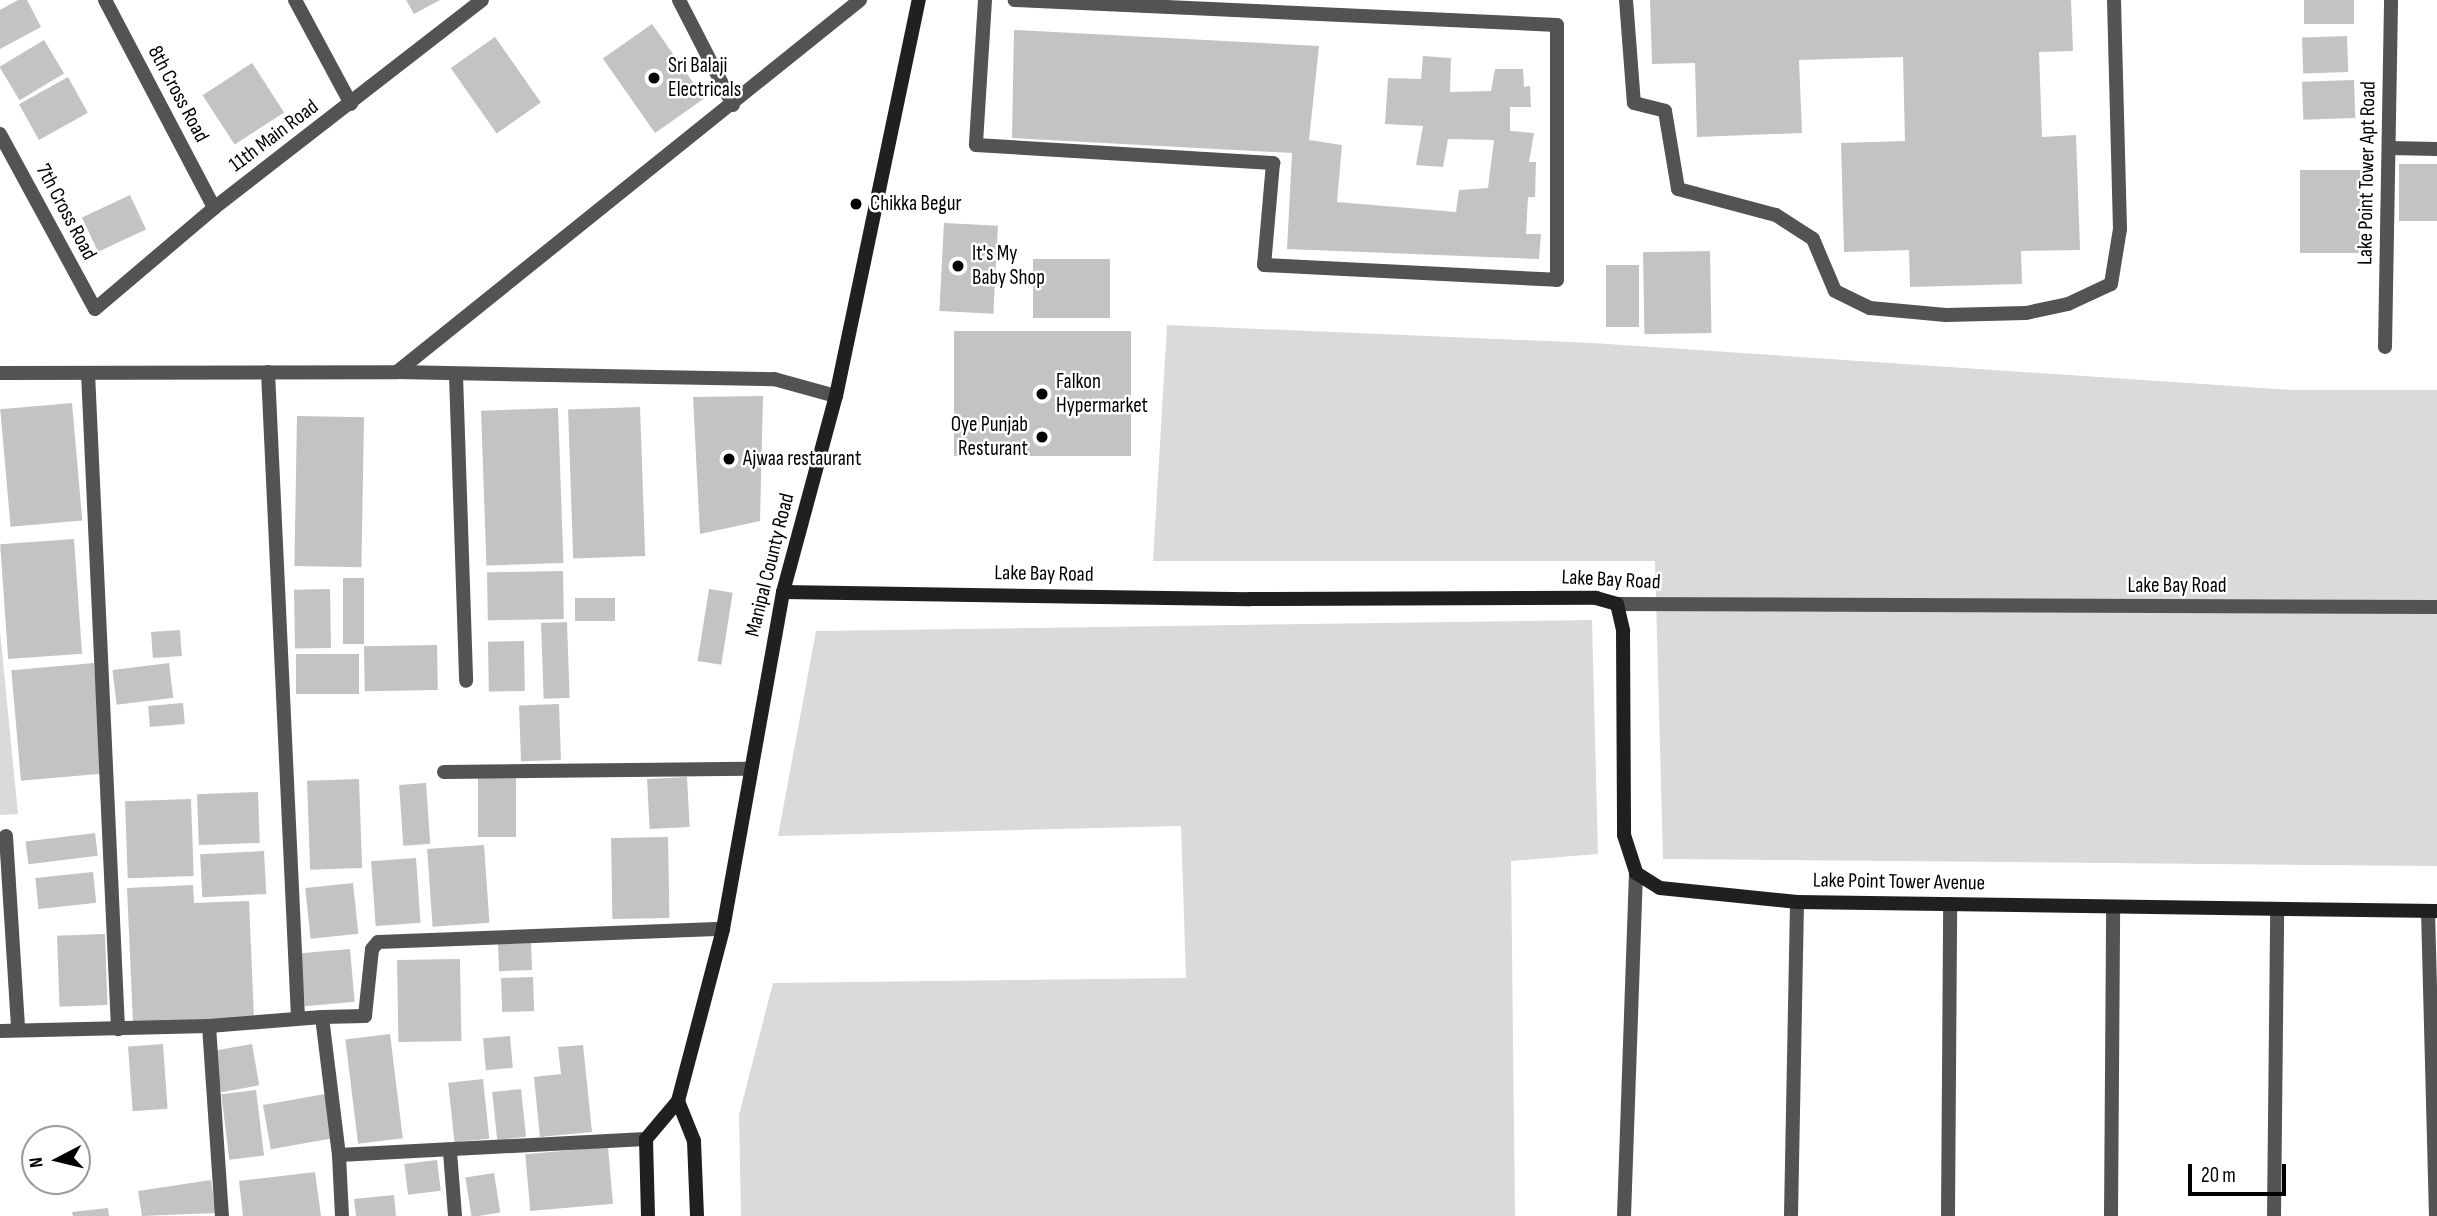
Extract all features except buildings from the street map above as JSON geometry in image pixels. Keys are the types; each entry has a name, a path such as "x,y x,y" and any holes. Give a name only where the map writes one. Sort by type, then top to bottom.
{"street":[{"name":"8th Cross Road","path":"105,0 214,208"},
{"path":"295,0 351,104"},
{"name":"11th Main Road","path":"95,309 214,208 482,0"},
{"path":"679,0 733,105"},
{"path":"397,372 733,105 860,0"},
{"name":"Manipal County Road","path":"678,1101 723,929 748,769 783,592 836,396 919,0"},
{"path":"985,0 976,145 1273,163 1264,265 1557,280 1557,25 1015,0"},
{"path":"1626,0 1634,103 1665,111 1678,189 1776,215 1812,239 1835,291 1870,308 1946,315 2026,313 2068,304 2111,284 2120,229 2114,0"},
{"name":"Lake Point Tower Apt Road","path":"2385,347 2391,0"},
{"name":"7th Cross Road","path":"0,134 95,309"},
{"path":"2389,148 2437,149"},
{"path":"268,372 298,1018"},
{"path":"0,373 397,372 774,379 836,396"},
{"path":"88,373 118,1029"},
{"path":"456,375 466,681"},
{"name":"Lake Bay Road","path":"783,592 1250,599 1596,598 1617,604 2437,607"},
{"path":"1617,604 1623,631 1624,835 1636,873 1624,1216"},
{"path":"444,772 748,769"},
{"path":"6,836 19,1029"},
{"name":"Lake Point Tower Avenue","path":"1636,873 1660,888 1797,902 2433,911"},
{"path":"1791,1216 1797,902"},
{"path":"1948,1216 1950,904"},
{"path":"2111,1216 2113,907"},
{"path":"2274,1216 2277,909"},
{"path":"2433,911 2436,1216"},
{"path":"0,1031 209,1026 298,1018 365,1016 372,949 378,942 723,929"},
{"path":"0,956 16,956"},
{"path":"322,1017 339,1155 342,1216"},
{"path":"209,1026 222,1216"},
{"path":"648,1216 646,1139 678,1101 694,1141 697,1216"},
{"path":"339,1155 450,1152 646,1139"},
{"path":"450,1152 455,1216"}],"shaded area":[{"path":"1167,325 1593,343 2292,390 2437,390 2437,866 1663,859 1655,561 1153,561"},
{"path":"1592,620 1598,854 1511,861 1515,1216 741,1216 739,1115 773,983 1186,978 1181,826 778,836 816,631"},
{"path":"0,631 18,814 0,815"}],"place":[{"name":"Sri Balaji Electricals","path":"654,78"},
{"name":"Chikka Begur","path":"856,204"},
{"name":"It's My Baby Shop","path":"958,266"},
{"name":"Falkon Hypermarket","path":"1042,394"},
{"name":"Oye Punjab Resturant","path":"1042,437"},
{"name":"Ajwaa restaurant","path":"729,459"}]}
